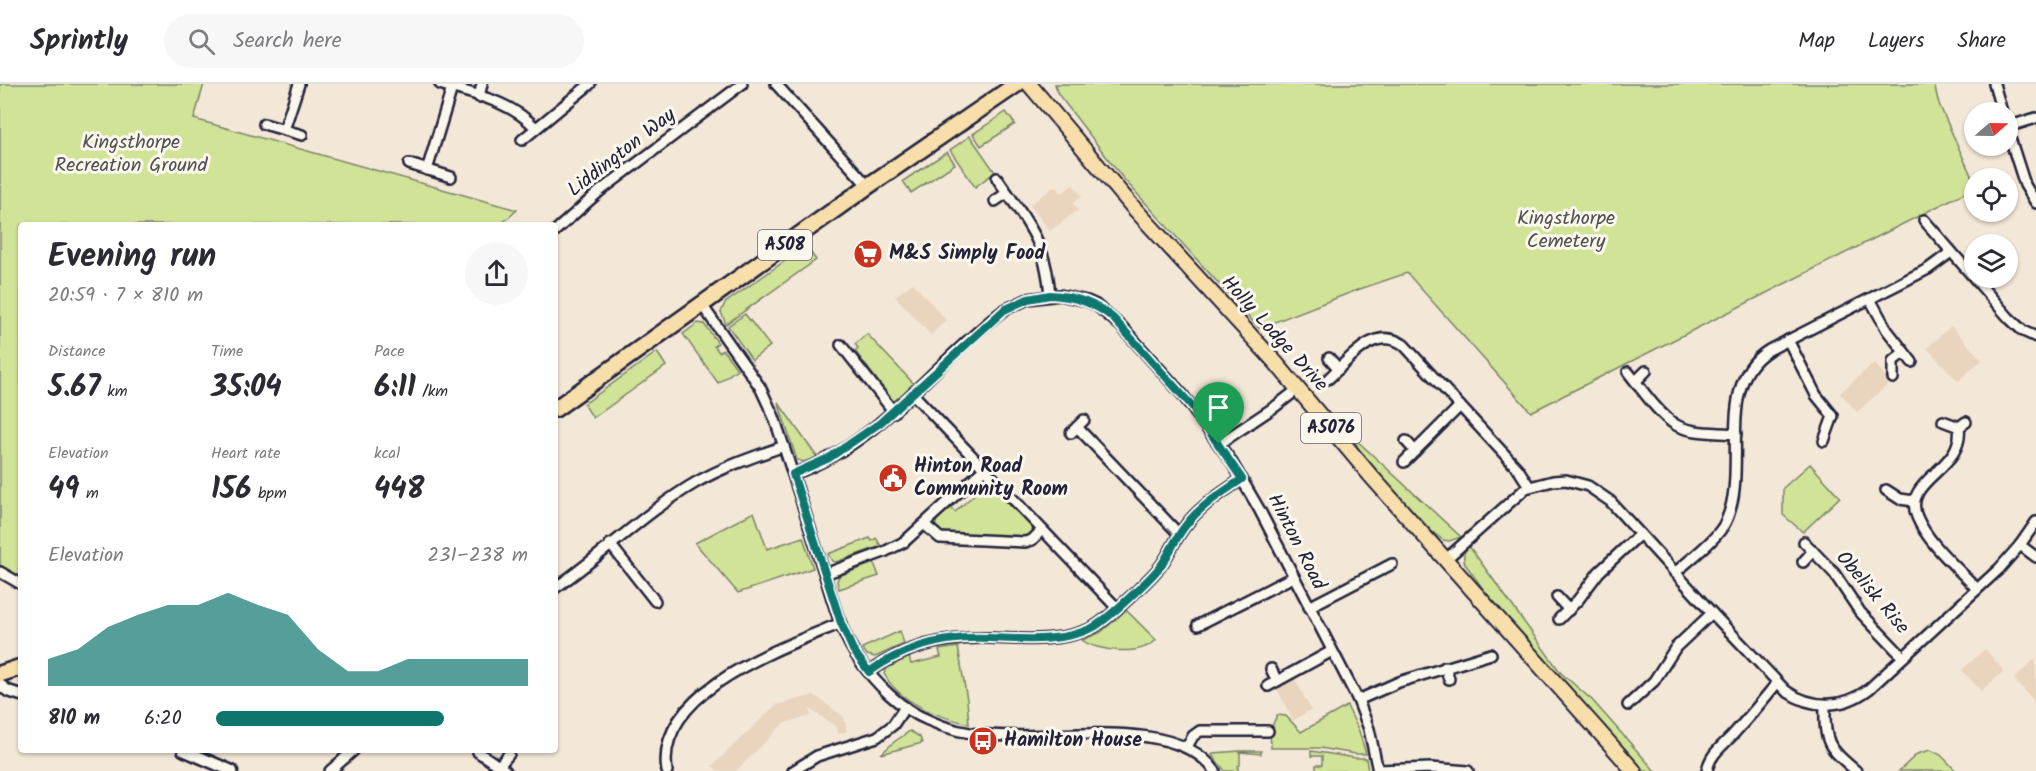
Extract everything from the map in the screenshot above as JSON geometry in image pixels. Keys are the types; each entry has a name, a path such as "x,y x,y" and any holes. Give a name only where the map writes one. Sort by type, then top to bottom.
{"highway":[{"name":"A508","path":"558,407 868,186 1017,84"},
{"path":"0,674 18,668"}],"main road":[{"name":"Holly Lodge Drive","path":"1029,84 1132,206 1298,389 1370,475 1634,771"}],"street":[{"path":"284,130 299,84"},
{"path":"440,84 514,109 536,128"},
{"path":"479,96 482,84"},
{"path":"522,140 590,84"},
{"name":"Liddington Way","path":"558,228 591,199 742,84"},
{"path":"776,84 868,186"},
{"path":"1994,84 1999,102"},
{"path":"427,170 452,88"},
{"path":"2018,124 2036,118"},
{"path":"264,124 302,135"},
{"path":"2016,156 2025,185 2036,203"},
{"path":"410,164 451,177"},
{"path":"997,178 1037,237 1047,269 1050,295"},
{"path":"995,201 1007,193"},
{"path":"1924,220 2009,318 2023,331 2036,337"},
{"path":"1675,573 1720,531 1725,523 1733,497 1740,388 1749,368 1761,355 1928,269 1951,252"},
{"name":"Hinton Road","path":"793,474 837,454 894,412 1004,310 1028,299 1050,295 1087,301 1103,309 1182,394 1242,479 1358,700 1369,729 1378,770"},
{"path":"1870,299 1887,330 1912,362"},
{"path":"702,305 760,387 770,407 841,623 853,650 869,672 905,707 926,720 972,733 1002,736 1136,735 1161,738 1187,747 1204,759 1215,771"},
{"path":"1328,379 1370,342 1376,339 1391,338 1404,345 1518,469 1529,486"},
{"path":"1788,340 1816,395 1833,416 1824,441"},
{"path":"841,345 894,412"},
{"path":"1893,378 1893,362 1904,352"},
{"path":"1329,358 1339,369"},
{"path":"1636,381 1646,371"},
{"path":"1628,372 1676,425 1691,430 1736,434"},
{"path":"1219,444 1298,389"},
{"path":"914,394 1117,608"},
{"path":"1404,462 1460,406"},
{"path":"1943,421 1963,424 1954,453 1920,489 1914,501 1917,518 1927,534 1977,589"},
{"path":"1077,427 1179,534"},
{"path":"1406,441 1415,451"},
{"path":"558,586 651,512 694,483 725,468 783,446"},
{"path":"825,574 894,548 904,542 984,469"},
{"path":"869,672 907,650 947,640 1038,639 1074,634 1097,625 1158,570 1179,534 1202,507 1242,479"},
{"name":"Obelisk Rise","path":"1445,560 1529,486 1559,480 1588,486 1610,501 1777,683 1794,696 1825,705 1843,703 1860,695 1904,657 1999,569 2036,522"},
{"path":"1886,490 1900,499 1914,501"},
{"path":"925,525 940,538 1025,542 1032,540 1042,530"},
{"path":"1559,619 1599,572 1640,534"},
{"name":"Obelisk Rise","path":"1804,542 1834,573 1860,612 1904,657"},
{"path":"610,544 655,602"},
{"path":"2020,544 2036,557"},
{"name":"Obelisk Rise","path":"1803,562 1813,551"},
{"path":"1309,607 1392,564"},
{"path":"0,572 18,582"},
{"path":"1198,625 1293,577"},
{"path":"1557,597 1569,610"},
{"path":"1627,692 1631,703 1653,681 1676,647 1712,613"},
{"path":"667,771 669,739 679,721 698,700 751,662 841,623"},
{"path":"1271,669 1273,683 1332,651"},
{"path":"1358,700 1399,682 1491,654"},
{"path":"1445,667 1449,679"},
{"path":"1707,771 1715,753 1777,683"},
{"path":"0,685 18,694"},
{"path":"1825,705 1825,730 1828,741 1834,751 1856,771"},
{"path":"793,771 817,756 877,737 893,725 905,707"},
{"path":"1187,747 1193,735 1200,731 1268,732"},
{"path":"190,753 232,771"},
{"path":"330,771 351,753"},
{"path":"479,753 503,769 509,754"},
{"path":"1378,770 1431,768 1468,771"}],"shaded area":[{"path":"1073,185 1082,196 1073,203 1078,210 1050,231 1030,205 1055,186 1062,193"},
{"path":"913,283 946,320 931,335 895,296"},
{"path":"1951,326 1982,360 1958,381 1927,348"},
{"path":"1874,363 1891,382 1857,412 1840,393"},
{"path":"1985,649 2004,671 1981,691 1962,670"},
{"path":"2036,658 2036,699 2034,701 2014,679"},
{"path":"1295,679 1311,710 1293,720 1277,689"},
{"path":"814,695 844,717 847,731 839,734 834,725 809,709 811,716 784,723 736,771 718,771 712,766 776,705"}],"green space":[{"name":"Kingsthorpe Recreation Ground","path":"0,84 204,84 194,119 517,210 503,222 18,222 18,575 0,565"},
{"name":"Kingsthorpe Cemetery","path":"1055,84 1934,84 1939,104 1968,168 1964,168 1964,193 1531,412 1407,273 1259,328 1122,177 1058,94"},
{"path":"1006,112 1015,124 981,146 973,134"},
{"path":"970,136 995,172 975,187 950,150"},
{"path":"947,152 955,164 911,193 903,181"},
{"path":"806,246 816,260 726,324 721,312 725,303"},
{"path":"745,314 770,346 752,360 728,326"},
{"path":"698,323 704,324 718,343 714,346 719,352 723,350 737,369 718,383 683,334"},
{"path":"867,334 914,384 894,403 886,399 886,392 855,351 858,348 855,344"},
{"path":"657,352 666,366 593,418 584,404"},
{"path":"778,402 817,457 804,462 797,460"},
{"path":"1354,438 1461,537 1449,541 1443,540 1421,521 1379,477 1367,462"},
{"path":"1810,464 1840,497 1803,532 1783,515 1783,488"},
{"path":"982,478 1032,527 1033,532 1026,538 943,533 935,529 937,519 950,507 955,512 977,492 972,485"},
{"path":"754,512 767,549 803,537 813,568 738,593 695,543"},
{"path":"870,538 872,541 876,538 881,546 836,562 832,561 828,554"},
{"path":"1469,546 1561,673 1592,700 1655,771 1643,771 1502,615 1465,564 1464,555"},
{"path":"874,563 879,576 839,589 837,581 839,576"},
{"path":"1126,610 1156,640 1140,648 1119,650 1098,647 1082,640 1101,632"},
{"path":"900,631 904,644 875,657 867,655 862,648"},
{"path":"958,647 969,724 933,713 910,701 891,684 884,674 887,668 909,657 911,664 941,657 939,650"},
{"path":"1347,706 1359,731 1366,754 1320,748 1271,748 1270,731 1277,715 1286,716 1301,732"},
{"path":"910,731 920,737 922,743 881,754 894,742"},
{"path":"1930,750 1941,755 1956,771 1899,771 1917,754"},
{"path":"1261,751 1261,754 1240,752 1238,771 1225,771 1212,755 1213,753"},
{"path":"1311,751 1366,758 1368,771 1316,771 1316,765 1322,765 1322,756 1311,756"}],"place":[{"name":"M&S Simply Food","path":"868,254"},
{"name":"Hinton Road Community Room","path":"893,478"},
{"name":"Hamilton House","path":"983,741"}],"route":[{"path":"1050,295 1087,301 1103,309 1182,394 1219,444 1242,479 1202,507 1179,534 1158,570 1097,625 1074,634 1054,638 947,640 907,650 869,672 853,650 841,623 793,474 829,458 880,423 1004,310 1028,299 1050,295"}]}
